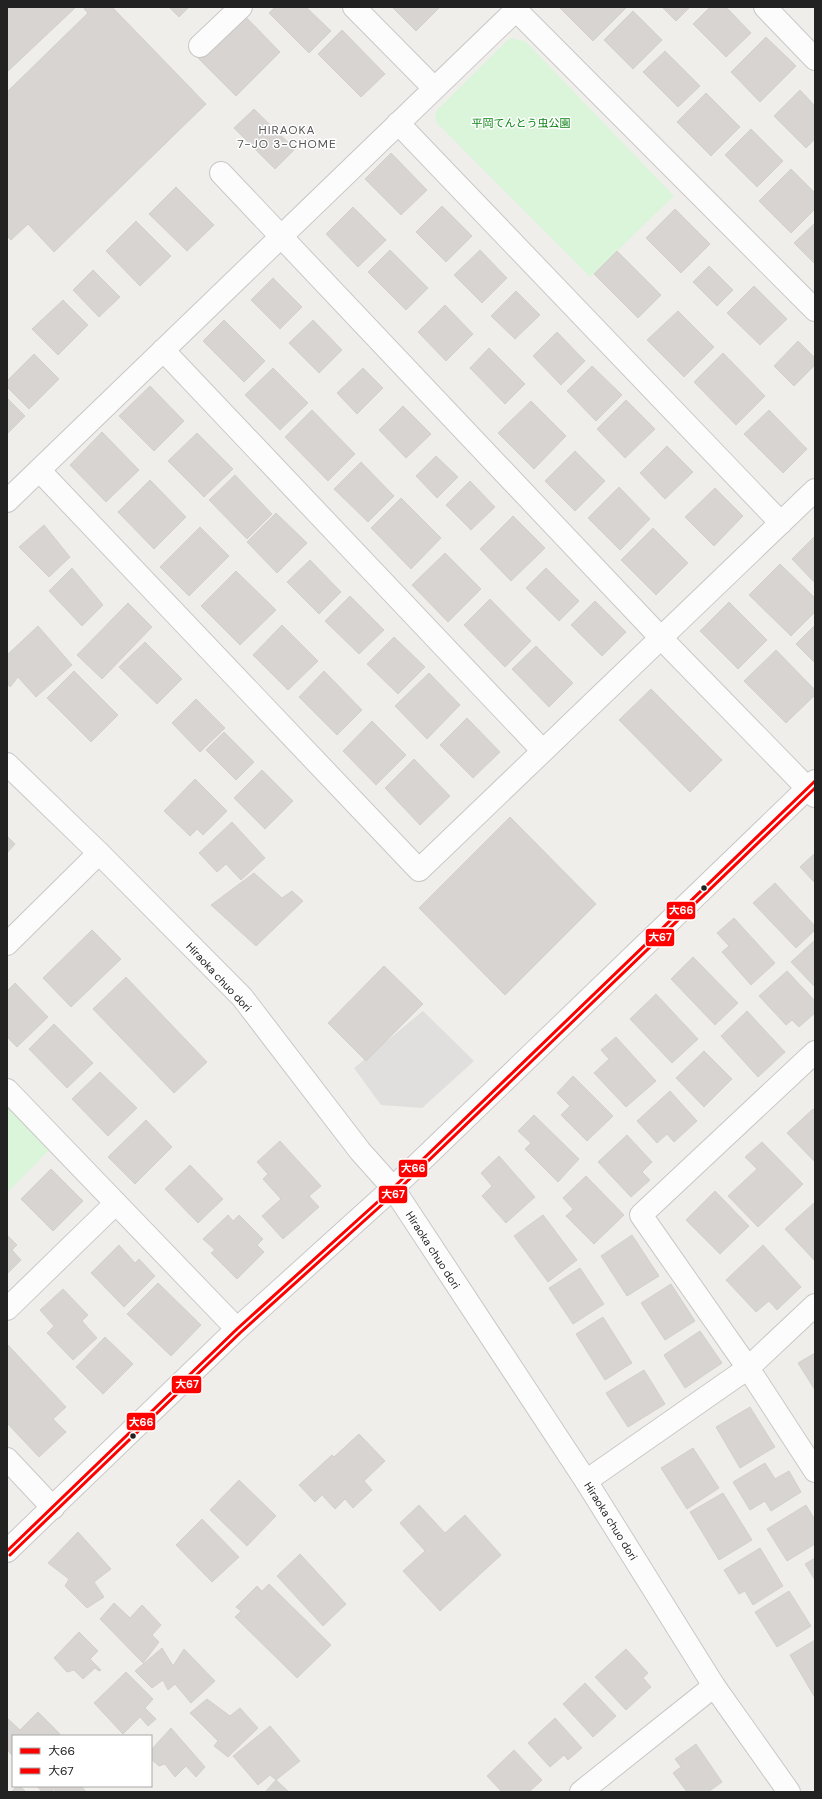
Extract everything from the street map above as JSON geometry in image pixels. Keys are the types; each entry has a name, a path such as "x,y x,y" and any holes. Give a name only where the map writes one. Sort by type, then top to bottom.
{"street":[{"path":"200,46 241,7"},
{"path":"354,7 434,88"},
{"path":"765,7 815,59"},
{"path":"7,500 517,8 815,310"},
{"path":"398,123 780,523"},
{"path":"7,1551 237,1330 393,1188 812,788 661,638 221,173"},
{"path":"163,350 543,751"},
{"path":"39,470 419,870 815,490"},
{"name":"Hiraoka chuo dori","path":"7,764 99,853 242,997 360,1151 393,1188 586,1481 714,1686 789,1792"},
{"path":"7,944 99,853"},
{"path":"815,1052 641,1215 748,1368 815,1471"},
{"path":"7,1090 237,1330"},
{"path":"7,1309 116,1203"},
{"path":"586,1481 748,1368 815,1305"},
{"path":"7,1459 53,1508"},
{"path":"581,1792 714,1686"}],"green space":[{"name":"平岡てんとう虫公園","path":"510,38 525,41 674,196 590,277 436,122 435,112"},
{"path":"7,1090 57,1142 7,1193"}],"shaded area":[{"path":"423,1011 474,1061 422,1108 381,1105 354,1068"}],"building":[{"path":"7,7 76,7 7,72"},
{"path":"86,7 112,7 206,104 54,252 28,224 11,240 7,236 7,92 88,13 84,9"},
{"path":"169,7 189,7 179,17"},
{"path":"275,7 306,7 331,31 309,53 269,13"},
{"path":"392,7 440,7 416,31"},
{"path":"559,7 627,7 593,41"},
{"path":"662,7 690,7 676,21"},
{"path":"710,7 726,7 751,33 726,57 693,24"},
{"path":"633,11 662,40 633,69 604,40"},
{"path":"241,12 280,52 236,96 196,56"},
{"path":"342,30 385,74 361,97 318,54"},
{"path":"766,37 796,66 760,102 731,72"},
{"path":"665,51 700,86 678,107 643,72"},
{"path":"800,90 815,106 815,139 806,148 774,116"},
{"path":"706,93 740,127 711,156 677,122"},
{"path":"254,109 295,149 275,169 234,128"},
{"path":"751,129 783,161 757,187 725,155"},
{"path":"391,153 427,190 401,215 365,179"},
{"path":"791,169 815,193 815,209 791,233 759,201"},
{"path":"176,187 214,225 187,251 149,214"},
{"path":"442,206 472,236 446,262 416,232"},
{"path":"353,207 386,240 358,267 326,234"},
{"path":"675,209 710,244 681,273 646,238"},
{"path":"136,221 171,256 140,286 106,251"},
{"path":"815,223 815,264 794,243"},
{"path":"390,250 428,288 406,310 368,272"},
{"path":"480,250 507,278 482,303 454,275"},
{"path":"617,251 661,295 638,318 594,274"},
{"path":"709,266 733,290 717,306 693,282"},
{"path":"93,270 120,297 99,317 73,290"},
{"path":"273,278 302,307 280,329 251,300"},
{"path":"754,286 787,319 760,345 727,313"},
{"path":"516,291 540,315 515,339 491,316"},
{"path":"63,300 88,325 58,355 32,329"},
{"path":"445,305 473,334 446,361 418,332"},
{"path":"678,311 714,347 684,377 647,340"},
{"path":"224,320 265,361 244,382 203,341"},
{"path":"313,320 342,350 319,373 289,343"},
{"path":"557,332 585,361 561,385 533,356"},
{"path":"798,341 815,358 815,365 794,386 774,366"},
{"path":"489,348 525,384 505,404 470,368"},
{"path":"723,353 765,396 736,425 694,382"},
{"path":"34,354 59,379 29,409 7,387 7,381"},
{"path":"592,366 622,395 596,421 567,391"},
{"path":"273,368 308,403 280,430 245,395"},
{"path":"363,368 383,388 357,414 337,393"},
{"path":"150,386 184,421 154,451 119,416"},
{"path":"7,398 25,416 7,434"},
{"path":"626,400 655,429 625,458 597,429"},
{"path":"531,401 566,436 534,469 498,433"},
{"path":"403,406 431,434 406,458 379,430"},
{"path":"312,410 355,454 328,481 285,437"},
{"path":"769,410 807,449 783,473 744,434"},
{"path":"102,432 139,470 106,502 70,465"},
{"path":"197,433 233,469 204,497 168,461"},
{"path":"667,446 693,472 665,499 640,473"},
{"path":"575,451 605,481 575,511 545,481"},
{"path":"436,456 458,477 437,498 416,476"},
{"path":"361,462 394,496 368,522 334,489"},
{"path":"235,475 272,514 247,539 209,500"},
{"path":"150,480 186,517 154,549 118,512"},
{"path":"470,481 495,507 471,530 446,505"},
{"path":"619,487 650,519 620,550 588,518"},
{"path":"715,488 743,516 714,546 685,517"},
{"path":"401,498 441,538 411,569 371,528"},
{"path":"276,513 307,543 277,573 247,542"},
{"path":"513,516 545,548 511,581 480,549"},
{"path":"44,525 70,557 49,577 19,547"},
{"path":"200,527 229,556 189,596 160,567"},
{"path":"653,528 688,563 656,595 621,560"},
{"path":"815,536 815,583 792,559"},
{"path":"445,553 481,589 448,622 412,585"},
{"path":"310,560 341,592 319,614 287,582"},
{"path":"780,564 815,598 815,612 791,636 749,595"},
{"path":"72,568 103,605 82,626 49,591"},
{"path":"546,568 579,601 559,621 526,588"},
{"path":"236,571 276,610 240,645 201,606"},
{"path":"350,596 384,630 359,654 325,621"},
{"path":"490,599 531,641 505,667 464,625"},
{"path":"595,601 626,632 602,656 571,625"},
{"path":"729,602 767,640 738,669 700,631"},
{"path":"128,603 152,627 102,679 77,655"},
{"path":"282,625 318,661 288,690 253,655"},
{"path":"815,625 815,663 796,644"},
{"path":"38,626 72,665 36,697 18,677 10,687 7,683 7,655"},
{"path":"394,637 425,667 398,694 367,664"},
{"path":"145,642 182,679 157,704 119,667"},
{"path":"536,646 573,683 549,707 512,669"},
{"path":"776,650 815,690 815,695 786,723 744,681"},
{"path":"74,671 118,715 91,742 47,698"},
{"path":"324,671 362,710 337,735 299,697"},
{"path":"429,673 460,705 427,739 395,706"},
{"path":"651,689 722,760 690,792 619,720"},
{"path":"196,699 225,728 200,752 172,723"},
{"path":"467,718 500,752 473,778 440,745"},
{"path":"372,721 406,755 376,785 343,751"},
{"path":"224,732 254,762 236,780 206,750"},
{"path":"414,759 450,796 420,825 385,788"},
{"path":"262,770 293,801 265,829 234,798"},
{"path":"195,779 227,811 203,835 197,829 190,836 164,811"},
{"path":"510,817 596,904 505,995 419,908"},
{"path":"232,822 265,858 241,880 226,864 217,872 199,853"},
{"path":"7,836 15,844 7,853"},
{"path":"815,853 815,883 800,867"},
{"path":"254,873 282,898 292,891 303,901 256,946 211,905"},
{"path":"775,883 815,926 815,930 796,948 753,903"},
{"path":"734,918 775,963 751,985 722,952 729,946 717,933"},
{"path":"92,930 121,959 71,1007 43,978"},
{"path":"815,940 815,987 791,962"},
{"path":"693,957 738,1003 715,1025 671,979"},
{"path":"384,966 423,1004 366,1061 328,1023"},
{"path":"787,971 815,1001 815,1013 799,1027 792,1020 786,1025 759,996"},
{"path":"126,977 207,1062 174,1093 93,1009"},
{"path":"15,983 48,1017 17,1047 7,1037 7,991"},
{"path":"656,994 698,1039 672,1063 630,1019"},
{"path":"747,1011 785,1052 758,1077 721,1036"},
{"path":"54,1024 93,1063 67,1088 29,1049"},
{"path":"616,1037 656,1081 626,1107 594,1073 609,1059 601,1050"},
{"path":"704,1051 732,1079 704,1107 676,1078"},
{"path":"100,1072 137,1108 108,1136 72,1099"},
{"path":"573,1076 613,1116 587,1141 561,1115 570,1106 557,1093"},
{"path":"670,1091 697,1121 674,1142 667,1134 657,1143 637,1121"},
{"path":"813,1109 815,1111 815,1162 787,1133"},
{"path":"534,1115 579,1159 558,1182 525,1149 531,1143 518,1131"},
{"path":"146,1120 172,1147 135,1184 108,1157"},
{"path":"627,1135 652,1162 642,1172 650,1180 631,1197 598,1162"},
{"path":"280,1141 321,1186 309,1196 319,1207 283,1239 262,1216 281,1199 263,1179 268,1174 257,1162"},
{"path":"762,1142 803,1184 758,1227 728,1196 757,1169 745,1157"},
{"path":"499,1156 535,1197 506,1223 482,1196 492,1186 481,1173"},
{"path":"190,1165 223,1199 198,1223 165,1189"},
{"path":"51,1169 83,1201 53,1231 21,1199"},
{"path":"586,1176 624,1215 594,1244 566,1216 573,1209 563,1198"},
{"path":"715,1191 749,1226 720,1254 686,1220"},
{"path":"814,1203 815,1204 815,1261 785,1229"},
{"path":"228,1215 233,1221 239,1215 263,1239 257,1245 264,1252 237,1279 211,1253 215,1250 203,1239"},
{"path":"543,1215 577,1260 548,1282 514,1236"},
{"path":"7,1235 17,1245 12,1250 21,1260 7,1274"},
{"path":"632,1235 659,1276 627,1296 601,1256"},
{"path":"119,1245 135,1263 139,1259 155,1276 124,1307 91,1273"},
{"path":"763,1245 801,1287 777,1310 769,1301 756,1312 726,1280"},
{"path":"580,1268 604,1304 573,1324 549,1288"},
{"path":"158,1283 201,1325 171,1356 127,1314"},
{"path":"671,1284 695,1321 665,1340 641,1303"},
{"path":"63,1289 88,1315 82,1321 97,1338 73,1360 47,1333 54,1326 40,1310"},
{"path":"603,1317 632,1363 605,1380 576,1334"},
{"path":"700,1331 722,1363 685,1388 664,1355"},
{"path":"105,1337 133,1364 103,1394 76,1367"},
{"path":"7,1344 66,1407 53,1419 66,1432 39,1457 7,1423"},
{"path":"815,1353 815,1390 798,1363"},
{"path":"644,1370 665,1404 628,1427 606,1393"},
{"path":"750,1407 775,1447 740,1468 716,1427"},
{"path":"359,1434 385,1461 364,1481 372,1490 353,1508 345,1499 335,1509 322,1495 315,1502 299,1485 332,1455 334,1457"},
{"path":"693,1448 719,1488 687,1509 661,1468"},
{"path":"765,1463 775,1479 789,1471 801,1492 771,1511 765,1501 750,1510 733,1482"},
{"path":"239,1480 276,1516 247,1546 210,1510"},
{"path":"723,1493 752,1540 719,1560 690,1512"},
{"path":"419,1505 445,1533 465,1515 501,1555 440,1611 403,1571 425,1551 400,1523"},
{"path":"806,1505 815,1520 815,1544 787,1561 767,1529"},
{"path":"202,1519 239,1557 212,1582 176,1545"},
{"path":"78,1532 111,1569 94,1582 104,1597 87,1608 65,1586 69,1579 48,1563"},
{"path":"760,1548 783,1586 753,1605 745,1591 739,1594 724,1570"},
{"path":"300,1554 346,1604 323,1626 277,1576"},
{"path":"815,1558 815,1580 805,1564"},
{"path":"269,1584 331,1645 297,1678 235,1617 241,1611 236,1607 257,1586 262,1591"},
{"path":"789,1591 811,1626 777,1647 755,1612"},
{"path":"114,1603 130,1618 142,1605 161,1625 152,1635 159,1642 143,1663 100,1619"},
{"path":"79,1632 98,1651 90,1659 101,1670 99,1671 95,1668 83,1679 74,1670 67,1672 54,1658"},
{"path":"815,1640 815,1696 814,1696 790,1655"},
{"path":"162,1648 173,1666 184,1649 215,1681 191,1703 175,1684 168,1690 163,1680 152,1688 135,1671"},
{"path":"626,1649 648,1673 643,1678 651,1687 626,1710 595,1677"},
{"path":"126,1672 153,1699 145,1708 156,1719 148,1726 140,1717 123,1734 94,1703"},
{"path":"585,1683 616,1716 593,1737 563,1704"},
{"path":"207,1699 230,1716 240,1708 258,1728 228,1757 214,1746 218,1741 190,1713"},
{"path":"38,1712 60,1734 12,1735 12,1755 7,1750 7,1718 20,1730"},
{"path":"555,1718 582,1748 568,1760 564,1755 550,1767 528,1743"},
{"path":"270,1726 300,1761 276,1780 270,1775 258,1785 233,1756"},
{"path":"171,1728 205,1767 196,1777 186,1766 175,1777 165,1764 159,1766 152,1760 152,1749"},
{"path":"696,1744 722,1782 708,1792 687,1792 673,1773 681,1767 675,1759"},
{"path":"514,1750 542,1780 529,1792 502,1792 487,1776"},
{"path":"276,1780 289,1792 265,1792"},
{"path":"16,1787 21,1787 26,1792 11,1792"},
{"path":"38,1787 82,1787 86,1792 56,1792 54,1789 51,1792 42,1792"}],"transit line":[{"name":"大66","path":"7,1551 237,1329 393,1188 815,781"},
{"name":"大67","path":"10,1555 240,1333 396,1192 815,788"}],"district":[{"name":"HIRAOKA 7-JO 3-CHOME","path":"287,137"}]}
